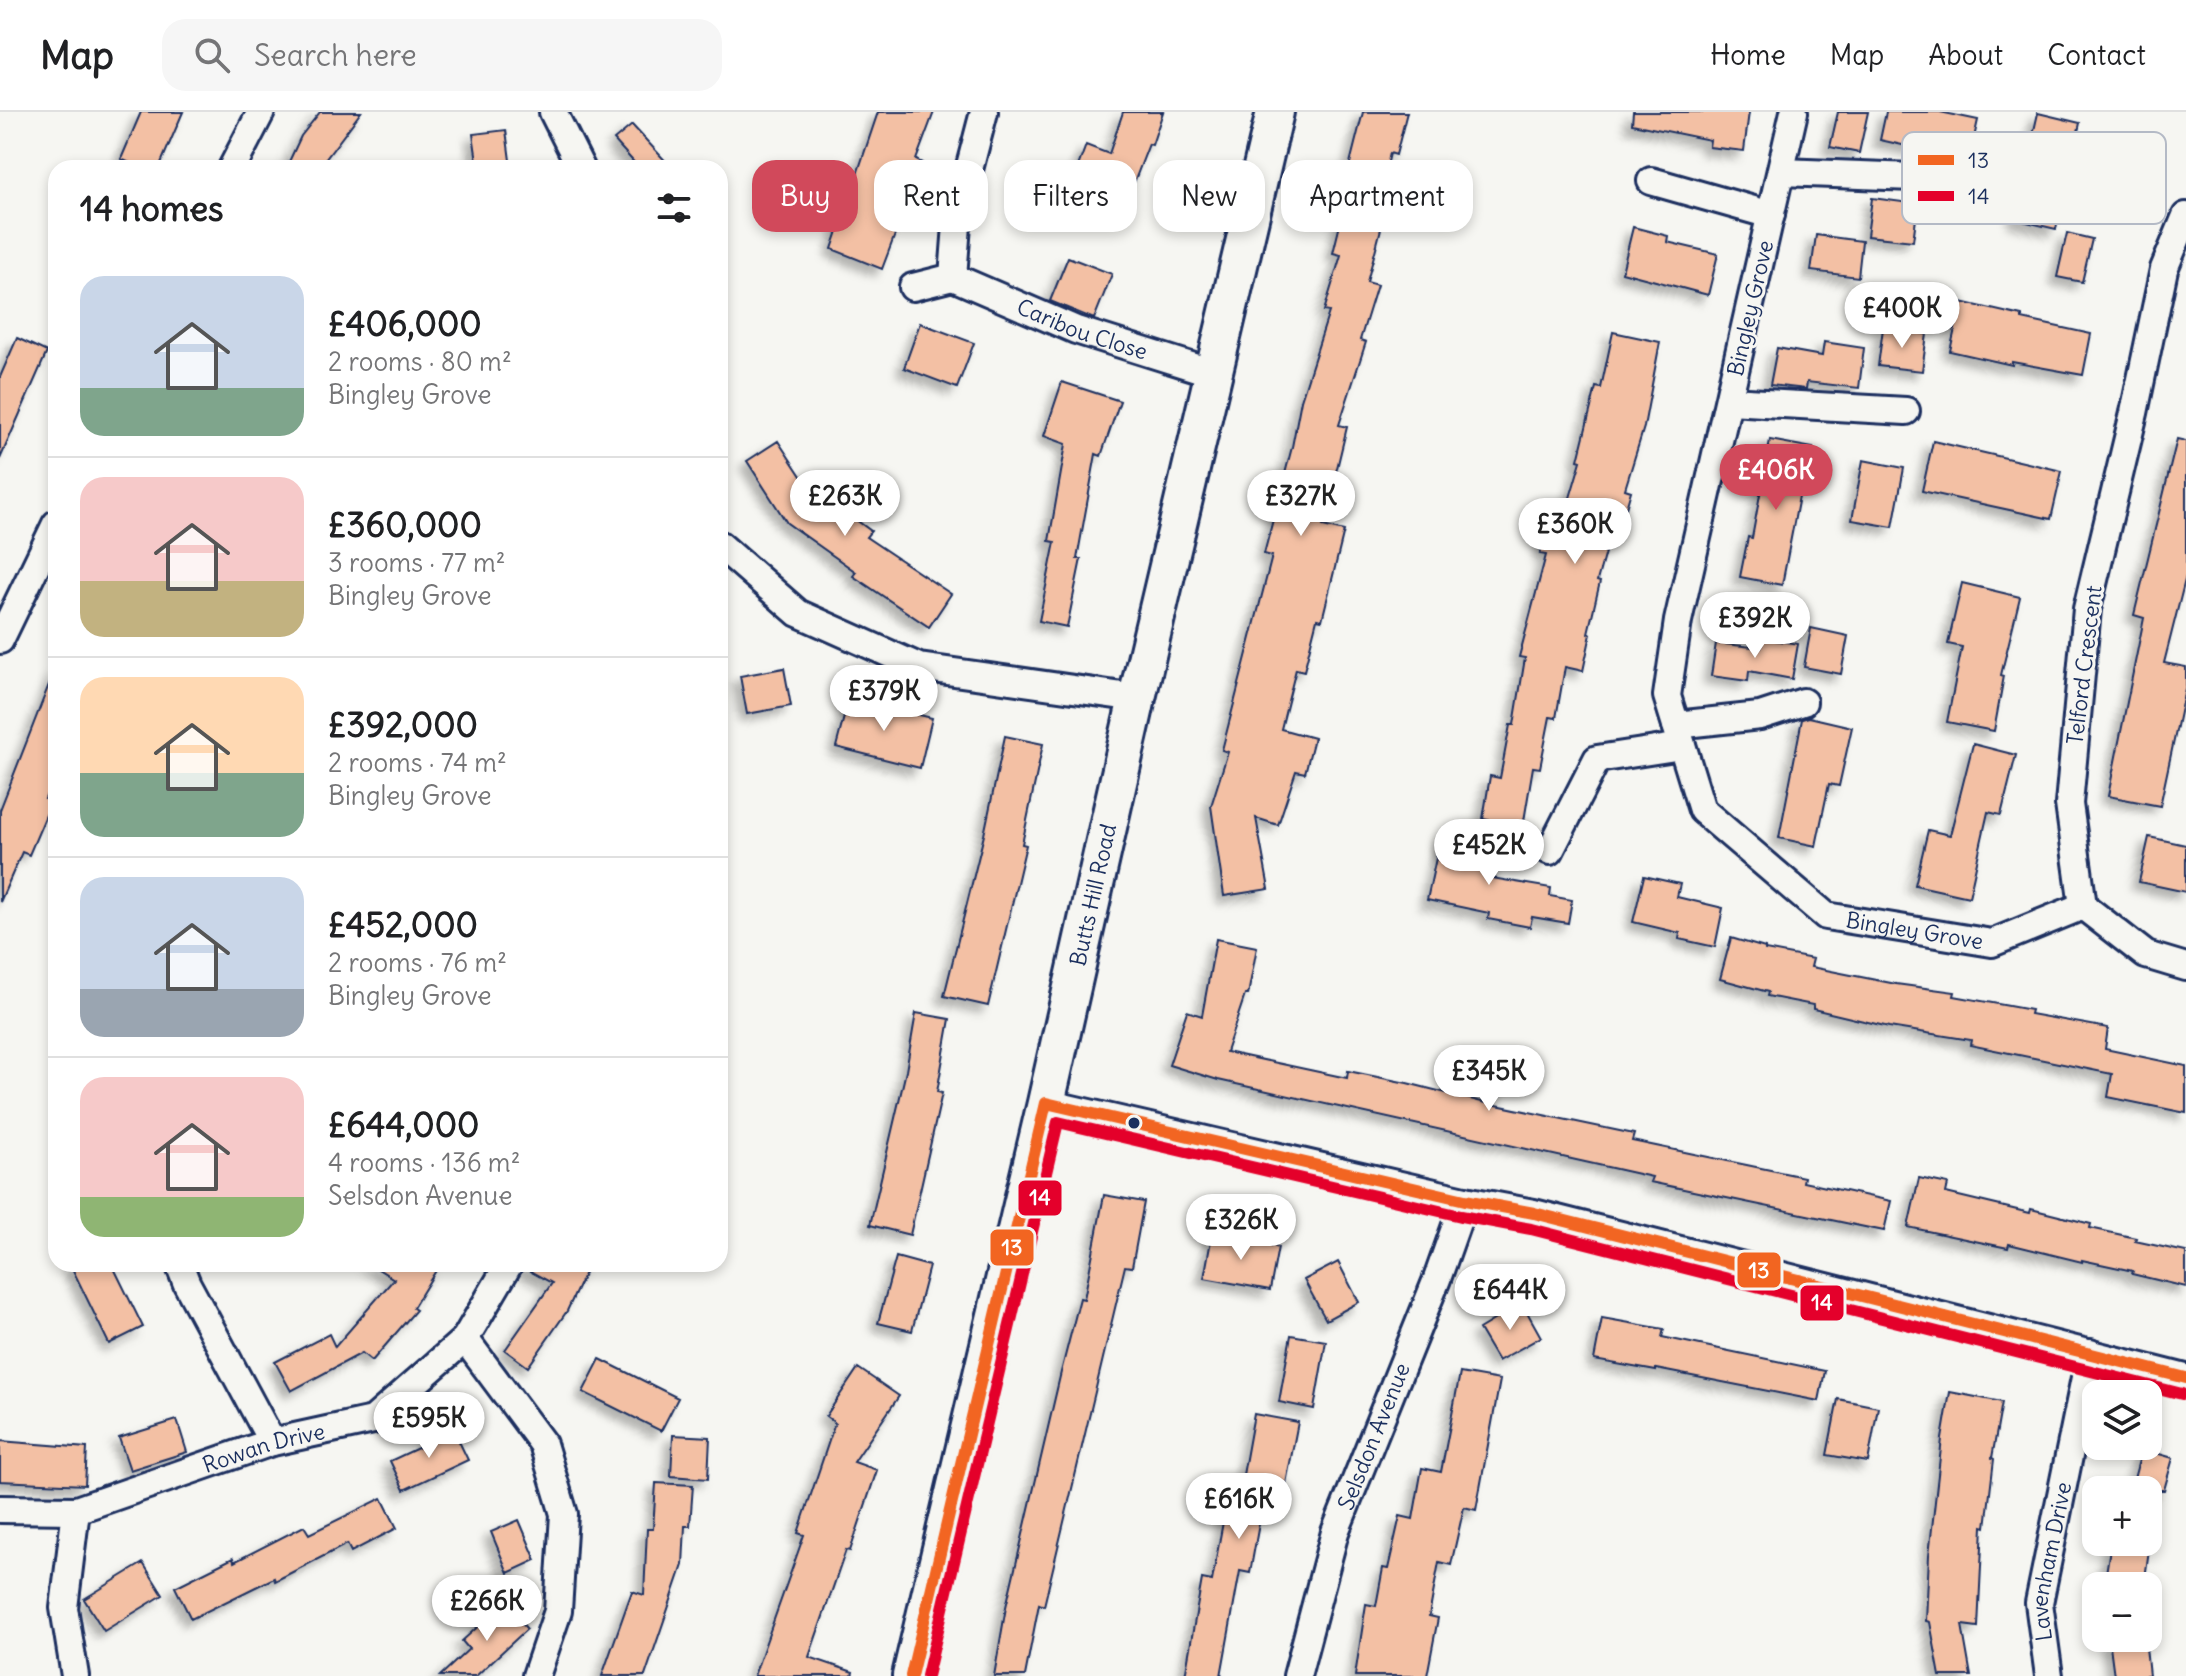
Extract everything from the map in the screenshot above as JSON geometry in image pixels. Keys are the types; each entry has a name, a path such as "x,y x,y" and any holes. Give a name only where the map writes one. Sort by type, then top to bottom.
{"street":[{"path":"236,160 261,112"},
{"path":"553,112 577,160"},
{"path":"913,287 953,277 958,212 984,112"},
{"name":"Butts Hill Road","path":"911,1676 1275,112"},
{"name":"Bingley Grove","path":"1794,112 1678,621 1667,696 1702,810 1826,916 1992,943 2083,906"},
{"path":"1781,172 1902,177"},
{"name":"Bingley Grove","path":"1651,181 1771,215"},
{"name":"Telford Crescent","path":"2083,906 2069,804 2087,609 2134,413 2164,269 2186,216"},
{"name":"Caribou Close","path":"953,277 1076,330 1213,373"},
{"name":"Bingley Grove","path":"1729,401 1906,411"},
{"path":"0,640 48,541"},
{"path":"728,552 798,613 919,667 1137,698"},
{"path":"1550,851 1597,759 1803,702"},
{"path":"2083,906 2146,955 2186,967"},
{"path":"1046,1103 1465,1200 1549,1216 2186,1378"},
{"name":"Selsdon Avenue","path":"1297,1676 1335,1532 1437,1279 1465,1200"},
{"path":"182,1272 272,1442"},
{"name":"Rowan Drive","path":"0,1509 76,1510 272,1442 373,1420 465,1339 504,1272"},
{"path":"465,1339 543,1444 564,1514 558,1611 536,1676"},
{"name":"Lavenham Drive","path":"2049,1676 2039,1603 2090,1353"},
{"path":"75,1676 64,1608 76,1510"}],"building":[{"path":"141,112 183,112 162,160 121,159"},
{"path":"320,112 361,112 325,160 290,160 301,136"},
{"path":"878,112 934,112 916,160 874,160 874,232 896,232 882,269 832,249 838,232 858,232 858,172"},
{"path":"1123,112 1163,112 1152,145 1149,144 1137,175 1137,160 1080,160 1086,145 1109,154"},
{"path":"1363,112 1407,112 1396,155 1390,153 1388,160 1351,160"},
{"path":"1633,112 1749,112 1744,151 1709,147 1710,140 1632,124"},
{"path":"1838,112 1868,112 1859,153 1830,147"},
{"path":"1886,112 1940,112 1978,120 1975,132 1902,132 1902,145 1880,140"},
{"path":"2038,113 2080,123 2078,132 2034,132"},
{"path":"632,125 665,160 632,160 614,140"},
{"path":"506,130 510,160 477,160 473,134"},
{"path":"1872,198 1902,202 1902,224 1915,224 1913,241 1867,236"},
{"path":"2035,224 2057,224 2056,229"},
{"path":"1633,227 1668,236 1667,242 1718,254 1708,295 1622,272"},
{"path":"1338,232 1380,232 1367,282 1377,285 1360,340 1366,342 1339,425 1347,427 1323,526 1344,531 1322,620 1317,619 1304,671 1296,669 1281,729 1314,738 1305,773 1296,771 1278,825 1256,818 1269,889 1224,896 1211,806 1228,752 1222,750 1272,556 1264,554 1301,400 1329,312 1324,311 1341,255 1333,253"},
{"path":"2067,233 2092,239 2082,282 2057,277"},
{"path":"1816,235 1862,241 1858,277 1811,271"},
{"path":"1068,257 1112,274 1094,319 1050,301"},
{"path":"1961,302 2091,334 2083,375 2012,362 2012,365 1950,351"},
{"path":"920,323 974,343 957,388 904,368"},
{"path":"1883,328 1927,334 1922,371 1878,366"},
{"path":"1613,332 1660,342 1644,427 1625,489 1631,491 1622,522 1614,520 1597,581 1600,582 1583,671 1565,667 1556,718 1550,717 1540,768 1533,767 1523,827 1483,819 1490,776 1500,778 1510,725 1514,725 1525,658 1519,657 1546,555 1540,554 1551,514 1564,518 1581,461 1578,460 1596,387 1601,388"},
{"path":"17,338 47,352 0,459 0,377"},
{"path":"1824,342 1864,348 1859,388 1807,382 1806,389 1770,385 1777,348 1822,356"},
{"path":"1062,382 1120,401 1101,456 1096,454 1077,559 1081,559 1067,627 1039,621 1055,542 1049,541 1066,444 1044,436"},
{"path":"2177,439 2186,441 2186,576 2164,663 2186,667 2186,684 2160,806 2108,796 2144,618 2134,615"},
{"path":"1770,440 1813,448 1806,487 1801,486 1782,585 1740,577 1748,537 1752,538"},
{"path":"778,441 805,482 871,531 866,537 951,594 929,627 853,576 856,572 787,523 747,461"},
{"path":"1933,441 2062,471 2051,519 1922,491"},
{"path":"1863,460 1904,468 1893,527 1852,520"},
{"path":"1962,583 2020,597 2001,675 2004,676 1994,731 1947,722 1962,647 1948,644"},
{"path":"1811,628 1848,636 1841,674 1804,667"},
{"path":"1763,638 1798,644 1792,679 1749,671 1748,681 1711,676 1716,643 1761,648"},
{"path":"784,668 791,706 747,714 740,676"},
{"path":"48,687 48,792 45,799 48,800 48,810 29,855 22,852 0,902 0,810"},
{"path":"849,698 932,718 920,768 836,747"},
{"path":"1809,717 1852,727 1839,786 1829,784 1816,846 1779,838 1802,719"},
{"path":"1005,736 1043,744 1022,844 1026,845 988,1006 944,996"},
{"path":"1973,744 2016,755 2001,815 1988,812 1969,897 1915,885 1928,830 1950,835"},
{"path":"1441,835 1492,846 1486,877 1551,888 1550,896 1572,900 1568,923 1532,917 1530,927 1488,919 1489,913 1427,900"},
{"path":"2149,837 2186,845 2186,892 2139,882"},
{"path":"1644,876 1680,884 1677,897 1723,908 1715,947 1679,939 1680,933 1633,922"},
{"path":"1731,938 1765,950 1813,959 1811,967 1955,992 1954,996 2031,1010 2030,1014 2108,1028 2105,1049 2186,1066 2186,1113 2108,1097 2112,1074 1970,1045 1971,1040 1889,1027 1813,1009 1813,1005 1767,996 1768,992 1720,979"},
{"path":"1216,939 1257,947 1248,995 1245,995 1226,1052 1347,1078 1348,1071 1407,1083 1634,1134 1632,1141 1804,1177 1803,1182 1891,1201 1884,1231 1650,1182 1652,1177 1218,1080 1169,1065 1187,1011 1202,1016"},
{"path":"916,1013 950,1019 937,1092 942,1093 910,1235 870,1225 906,1071"},
{"path":"1919,1178 1948,1184 1946,1193 2030,1213 2031,1209 2091,1224 2090,1228 2136,1238 2135,1241 2186,1252 2186,1287 2132,1274 2133,1271 2009,1244 2008,1248 1908,1227"},
{"path":"1104,1195 1144,1202 1132,1267 1125,1266 1044,1606 1039,1604 1025,1676 994,1676 1006,1607 1061,1372 1080,1298 1084,1299"},
{"path":"1212,1235 1278,1247 1270,1290 1204,1278"},
{"path":"896,1257 929,1266 912,1331 878,1323"},
{"path":"1338,1262 1359,1302 1326,1320 1304,1280"},
{"path":"74,1272 116,1272 143,1327 109,1344"},
{"path":"383,1272 435,1272 413,1308 416,1310 372,1361 362,1353 291,1391 275,1362 329,1334 335,1347 394,1279"},
{"path":"531,1272 585,1272 567,1311 528,1367 505,1350 552,1283"},
{"path":"1522,1303 1541,1337 1498,1361 1479,1329"},
{"path":"1602,1318 1664,1329 1662,1337 1825,1371 1819,1401 1594,1360"},
{"path":"1291,1335 1326,1341 1314,1409 1279,1402"},
{"path":"600,1359 678,1398 661,1431 583,1392"},
{"path":"858,1368 899,1396 854,1462 877,1470 809,1657 853,1672 852,1676 754,1676 804,1535 798,1533 835,1423 826,1416"},
{"path":"1460,1373 1500,1380 1476,1510 1464,1507 1451,1565 1439,1562 1429,1616 1438,1618 1427,1676 1355,1676 1366,1604 1376,1606 1383,1568 1388,1569 1400,1516 1413,1519 1422,1468 1441,1472"},
{"path":"1950,1392 2002,1402 1992,1458 1986,1527 1983,1526 1978,1627 1962,1625 1971,1676 1940,1676 1930,1622 1926,1621 1929,1555"},
{"path":"1838,1399 1878,1407 1868,1462 1827,1455"},
{"path":"1254,1414 1298,1422 1284,1494 1265,1491 1250,1573 1240,1571 1221,1676 1185,1676 1202,1579 1212,1581 1228,1495 1239,1497"},
{"path":"177,1420 187,1452 130,1470 119,1438"},
{"path":"454,1431 468,1460 404,1490 390,1461"},
{"path":"673,1435 710,1437 708,1479 671,1476"},
{"path":"0,1441 87,1448 85,1485 0,1481"},
{"path":"2162,1455 2173,1458 2164,1490 2162,1476 2135,1476 2139,1460 2162,1460"},
{"path":"656,1483 693,1485 690,1526 685,1526 683,1565 645,1676 602,1676 632,1591 644,1595 647,1529 653,1529"},
{"path":"382,1498 397,1528 351,1552 347,1544 191,1619 175,1587 233,1558 234,1562 304,1526 309,1534"},
{"path":"519,1520 536,1560 508,1573 491,1532"},
{"path":"2109,1556 2148,1556 2146,1572 2106,1572"},
{"path":"143,1563 163,1595 104,1631 84,1599"},
{"path":"504,1603 527,1629 476,1676 440,1676 469,1649 462,1641"},
{"path":"2111,1652 2146,1652 2149,1676 2114,1676"}],"transit line":[{"name":"13","path":"911,1676 1046,1103 1465,1200 1534,1213 2186,1378"},
{"name":"14","path":"927,1676 1058,1122 1461,1216 1531,1229 2182,1394"}]}
